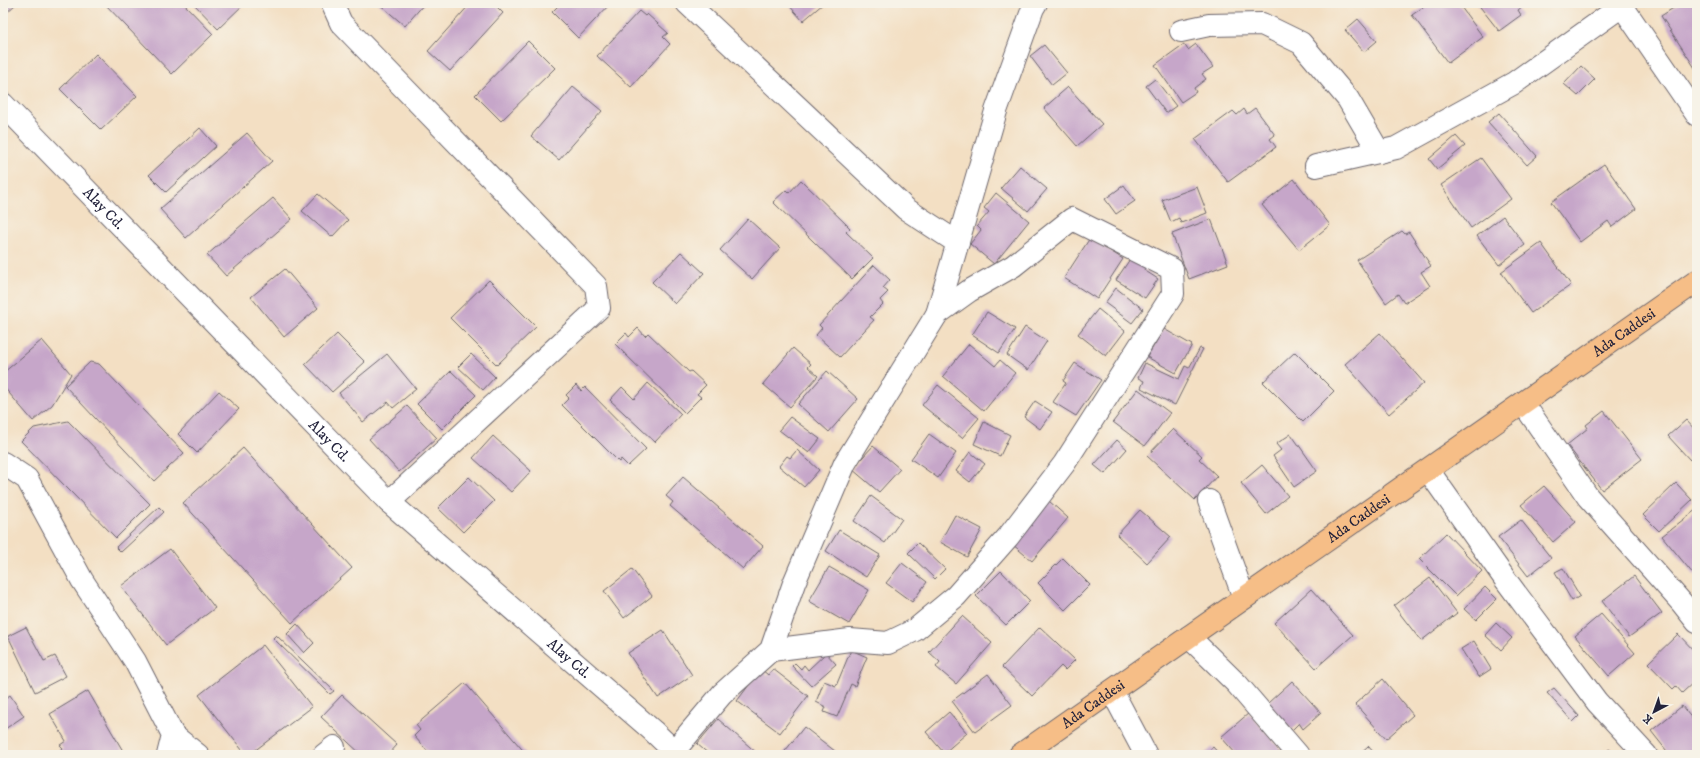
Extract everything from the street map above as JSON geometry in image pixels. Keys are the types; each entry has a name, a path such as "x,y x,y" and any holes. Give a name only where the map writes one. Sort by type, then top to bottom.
{"main road":[{"name":"Ada Caddesi","path":"1020,755 1697,281"}],"street":[{"path":"332,3 341,24 596,286 599,308 389,502"},
{"path":"687,3 906,209 958,243"},
{"path":"676,753 722,694 771,650 794,583 845,463 937,314 996,111 1036,3"},
{"path":"1316,166 1396,148 1514,83 1623,4 1697,115"},
{"path":"1181,31 1209,25 1262,24 1301,43 1348,99 1379,152"},
{"name":"Alay Cd.","path":"3,104 389,502 653,731 676,753"},
{"path":"771,650 850,640 888,643 915,630 956,596 1008,537 1064,464 1174,294 1172,269 1072,219 1013,266 969,291 937,314"},
{"path":"1523,403 1588,497 1697,622"},
{"path":"3,463 27,479 82,580 135,661 170,745 198,755"},
{"path":"1428,470 1505,580 1597,702 1646,755"},
{"path":"1210,502 1244,598"},
{"path":"1189,637 1237,684 1298,755"},
{"path":"1112,691 1146,755"}],"building":[{"path":"3,3 17,3 4,15"},
{"path":"104,3 183,3 213,34 172,74"},
{"path":"193,3 245,3 218,29"},
{"path":"378,3 425,3 405,26"},
{"path":"471,3 493,3 503,13 450,71 428,51"},
{"path":"561,3 611,3 578,38 552,12"},
{"path":"787,3 824,3 803,21"},
{"path":"1429,3 1458,3 1483,37 1448,63 1412,15"},
{"path":"1477,3 1521,3 1523,6 1518,10 1521,15 1499,31"},
{"path":"1681,3 1697,3 1697,71 1661,16"},
{"path":"639,11 645,16 647,14 668,33 663,37 670,44 631,87 597,56"},
{"path":"1358,19 1377,41 1364,52 1345,30"},
{"path":"528,41 555,68 501,121 475,95"},
{"path":"1184,44 1188,50 1196,44 1213,67 1202,74 1206,79 1194,88 1196,92 1181,102 1155,65"},
{"path":"1044,45 1067,73 1052,85 1030,56"},
{"path":"96,54 137,96 101,130 60,89"},
{"path":"1581,66 1595,79 1578,96 1564,84"},
{"path":"1155,79 1176,106 1166,113 1146,86"},
{"path":"573,87 602,111 559,160 531,136"},
{"path":"1068,87 1102,124 1077,146 1044,108"},
{"path":"1255,108 1275,135 1270,139 1276,147 1228,182 1195,139 1233,111 1237,115 1244,109 1247,114"},
{"path":"1499,113 1537,156 1527,165 1488,122"},
{"path":"200,128 216,146 166,192 149,175"},
{"path":"247,133 272,161 186,238 160,209"},
{"path":"1456,136 1465,146 1437,169 1429,159"},
{"path":"1481,158 1511,199 1471,228 1441,185"},
{"path":"1604,164 1636,209 1612,227 1608,221 1580,242 1551,202"},
{"path":"1020,166 1047,189 1028,211 1001,188"},
{"path":"1294,179 1330,225 1299,250 1262,205"},
{"path":"801,180 850,228 846,232 873,258 852,279 773,202 786,190 789,193"},
{"path":"1124,185 1135,201 1116,214 1105,199"},
{"path":"1197,187 1207,213 1181,223 1179,218 1171,222 1162,200"},
{"path":"996,193 1029,221 994,264 970,244 981,230 977,226 989,212 984,208"},
{"path":"318,194 348,220 332,237 302,211"},
{"path":"273,198 292,219 226,276 207,255"},
{"path":"1503,216 1525,245 1499,265 1477,236"},
{"path":"748,219 780,248 752,279 720,250"},
{"path":"1211,219 1228,264 1189,279 1172,234"},
{"path":"1402,231 1405,234 1409,232 1431,266 1421,272 1430,286 1404,303 1398,294 1386,303 1357,260"},
{"path":"1090,238 1123,259 1097,299 1064,278"},
{"path":"1541,243 1571,285 1531,313 1501,272"},
{"path":"681,252 704,273 675,304 652,282"},
{"path":"1132,256 1146,266 1144,270 1158,279 1145,298 1116,280"},
{"path":"874,265 890,280 883,288 888,292 880,300 883,304 870,317 874,320 840,357 816,335 822,328 819,325"},
{"path":"285,269 318,308 284,337 251,297"},
{"path":"489,280 536,327 497,365 450,318"},
{"path":"1116,288 1143,309 1132,323 1105,303"},
{"path":"1098,309 1125,331 1106,356 1078,334"},
{"path":"987,312 1015,329 999,353 972,335"},
{"path":"1025,327 1047,341 1028,370 1007,355"},
{"path":"638,328 645,336 648,333 689,372 691,371 706,385 697,394 701,397 685,413 615,344 626,333 629,337"},
{"path":"1164,329 1192,345 1176,373 1147,357"},
{"path":"1380,333 1424,383 1389,414 1345,364"},
{"path":"337,334 365,362 332,392 305,364"},
{"path":"42,340 71,374 52,405 33,421 3,386 3,373"},
{"path":"969,344 995,366 1000,360 1015,373 984,411 943,376"},
{"path":"793,348 811,364 808,367 818,376 790,407 763,384"},
{"path":"1200,348 1203,349 1175,405 1141,388 1144,381 1138,378 1145,363 1179,379 1185,366 1189,368"},
{"path":"1295,352 1334,391 1303,422 1263,382"},
{"path":"387,354 416,389 393,408 388,402 363,422 339,393"},
{"path":"471,354 495,377 483,390 458,367"},
{"path":"90,362 99,364 184,453 154,481 65,386"},
{"path":"1075,363 1101,380 1076,416 1053,402 1066,383 1063,381"},
{"path":"451,371 476,395 442,429 417,404"},
{"path":"827,371 858,399 829,432 798,404"},
{"path":"648,383 681,414 655,442 610,400 622,387 634,399"},
{"path":"576,385 581,391 585,387 646,449 628,466 621,459 619,462 562,405 569,398 566,395"},
{"path":"938,385 979,418 962,438 922,405"},
{"path":"1138,389 1170,413 1145,446 1113,422"},
{"path":"219,391 239,409 197,453 178,434"},
{"path":"1035,401 1052,412 1040,429 1024,417"},
{"path":"407,406 437,438 399,472 369,439"},
{"path":"1604,411 1642,459 1602,490 1567,445 1588,428 1586,425"},
{"path":"790,417 820,439 809,453 779,430"},
{"path":"1686,420 1697,432 1697,454 1690,460 1668,436"},
{"path":"68,421 150,504 116,538 21,441 34,428"},
{"path":"984,422 1010,435 1000,456 974,444"},
{"path":"1173,429 1202,456 1199,459 1217,476 1195,500 1147,456"},
{"path":"929,434 956,453 938,478 911,459"},
{"path":"1291,434 1317,471 1294,487 1273,456 1281,450 1276,444"},
{"path":"493,436 531,471 511,492 473,458"},
{"path":"1117,440 1127,449 1105,474 1094,465"},
{"path":"873,446 900,469 879,492 852,469"},
{"path":"243,448 352,568 292,623 183,503"},
{"path":"797,450 819,470 804,487 779,466 787,456 790,458"},
{"path":"970,452 985,464 970,482 956,471"},
{"path":"1262,465 1288,496 1266,514 1241,483"},
{"path":"469,477 494,501 463,532 438,508"},
{"path":"683,477 763,546 743,569 670,506 673,502 666,496"},
{"path":"1676,483 1692,500 1659,531 1643,515"},
{"path":"1544,486 1576,522 1553,542 1521,505"},
{"path":"871,496 902,519 885,543 854,521"},
{"path":"1049,501 1068,518 1032,561 1012,544"},
{"path":"159,507 164,512 121,552 116,547"},
{"path":"1697,509 1697,573 1694,575 1662,536"},
{"path":"1140,510 1171,537 1147,563 1117,535"},
{"path":"955,515 982,529 967,557 940,542"},
{"path":"1521,520 1551,558 1528,576 1498,537"},
{"path":"839,530 880,555 866,577 826,551"},
{"path":"1446,533 1482,571 1456,596 1419,559"},
{"path":"918,543 945,569 935,579 908,553"},
{"path":"170,549 215,608 166,645 121,586"},
{"path":"1063,558 1090,585 1065,610 1038,583"},
{"path":"902,563 927,582 912,602 886,583"},
{"path":"829,567 869,590 849,624 809,601"},
{"path":"1563,568 1580,596 1572,601 1555,572"},
{"path":"632,569 652,596 624,618 604,591"},
{"path":"1001,571 1030,601 1006,625 976,596"},
{"path":"1634,576 1662,613 1629,637 1602,601"},
{"path":"1430,578 1457,613 1421,641 1394,606"},
{"path":"1485,587 1497,599 1476,620 1464,609"},
{"path":"1311,589 1353,635 1316,668 1274,623"},
{"path":"1601,614 1635,653 1609,676 1575,636"},
{"path":"962,616 992,643 956,684 936,667 940,662 929,652"},
{"path":"1496,623 1512,638 1501,650 1485,635"},
{"path":"297,624 314,643 304,653 287,634"},
{"path":"26,627 44,661 55,656 66,676 35,692 8,636"},
{"path":"1040,627 1075,660 1065,670 1061,666 1032,696 1002,667"},
{"path":"663,630 692,675 658,698 628,653"},
{"path":"1678,634 1697,654 1697,679 1682,693 1676,686 1673,689 1648,663"},
{"path":"276,635 334,691 330,694 273,638"},
{"path":"1474,641 1491,669 1479,677 1461,649"},
{"path":"263,645 312,707 249,755 246,755 199,695"},
{"path":"851,650 867,657 855,686 851,684 837,717 824,712 826,707 816,702 824,681 836,686"},
{"path":"826,653 836,664 811,686 792,666 795,663 801,669 804,665 808,670"},
{"path":"761,669 768,675 773,669 808,696 780,733 737,701"},
{"path":"988,674 1012,705 975,732 952,701"},
{"path":"1383,679 1413,715 1386,739 1355,704"},
{"path":"1292,681 1321,713 1303,729 1299,723 1292,730 1268,703"},
{"path":"465,683 527,755 431,755 414,736 420,730 416,725"},
{"path":"1554,688 1579,716 1573,722 1547,693"},
{"path":"88,691 123,751 115,755 57,755 56,753 63,748 60,745 66,741 50,714"},
{"path":"10,695 24,716 5,729 3,726 3,700"},
{"path":"342,695 397,745 388,755 362,755 321,717"},
{"path":"1682,706 1697,725 1697,755 1670,755 1651,731"},
{"path":"949,712 967,733 944,753 926,732"},
{"path":"1249,713 1281,750 1276,755 1237,755 1221,737"},
{"path":"718,719 758,754 710,755 697,744"},
{"path":"804,727 840,755 782,755"},
{"path":"1368,746 1376,755 1358,755"},
{"path":"1213,747 1220,755 1203,755"},
{"path":"1609,749 1617,755 1603,755"}]}
